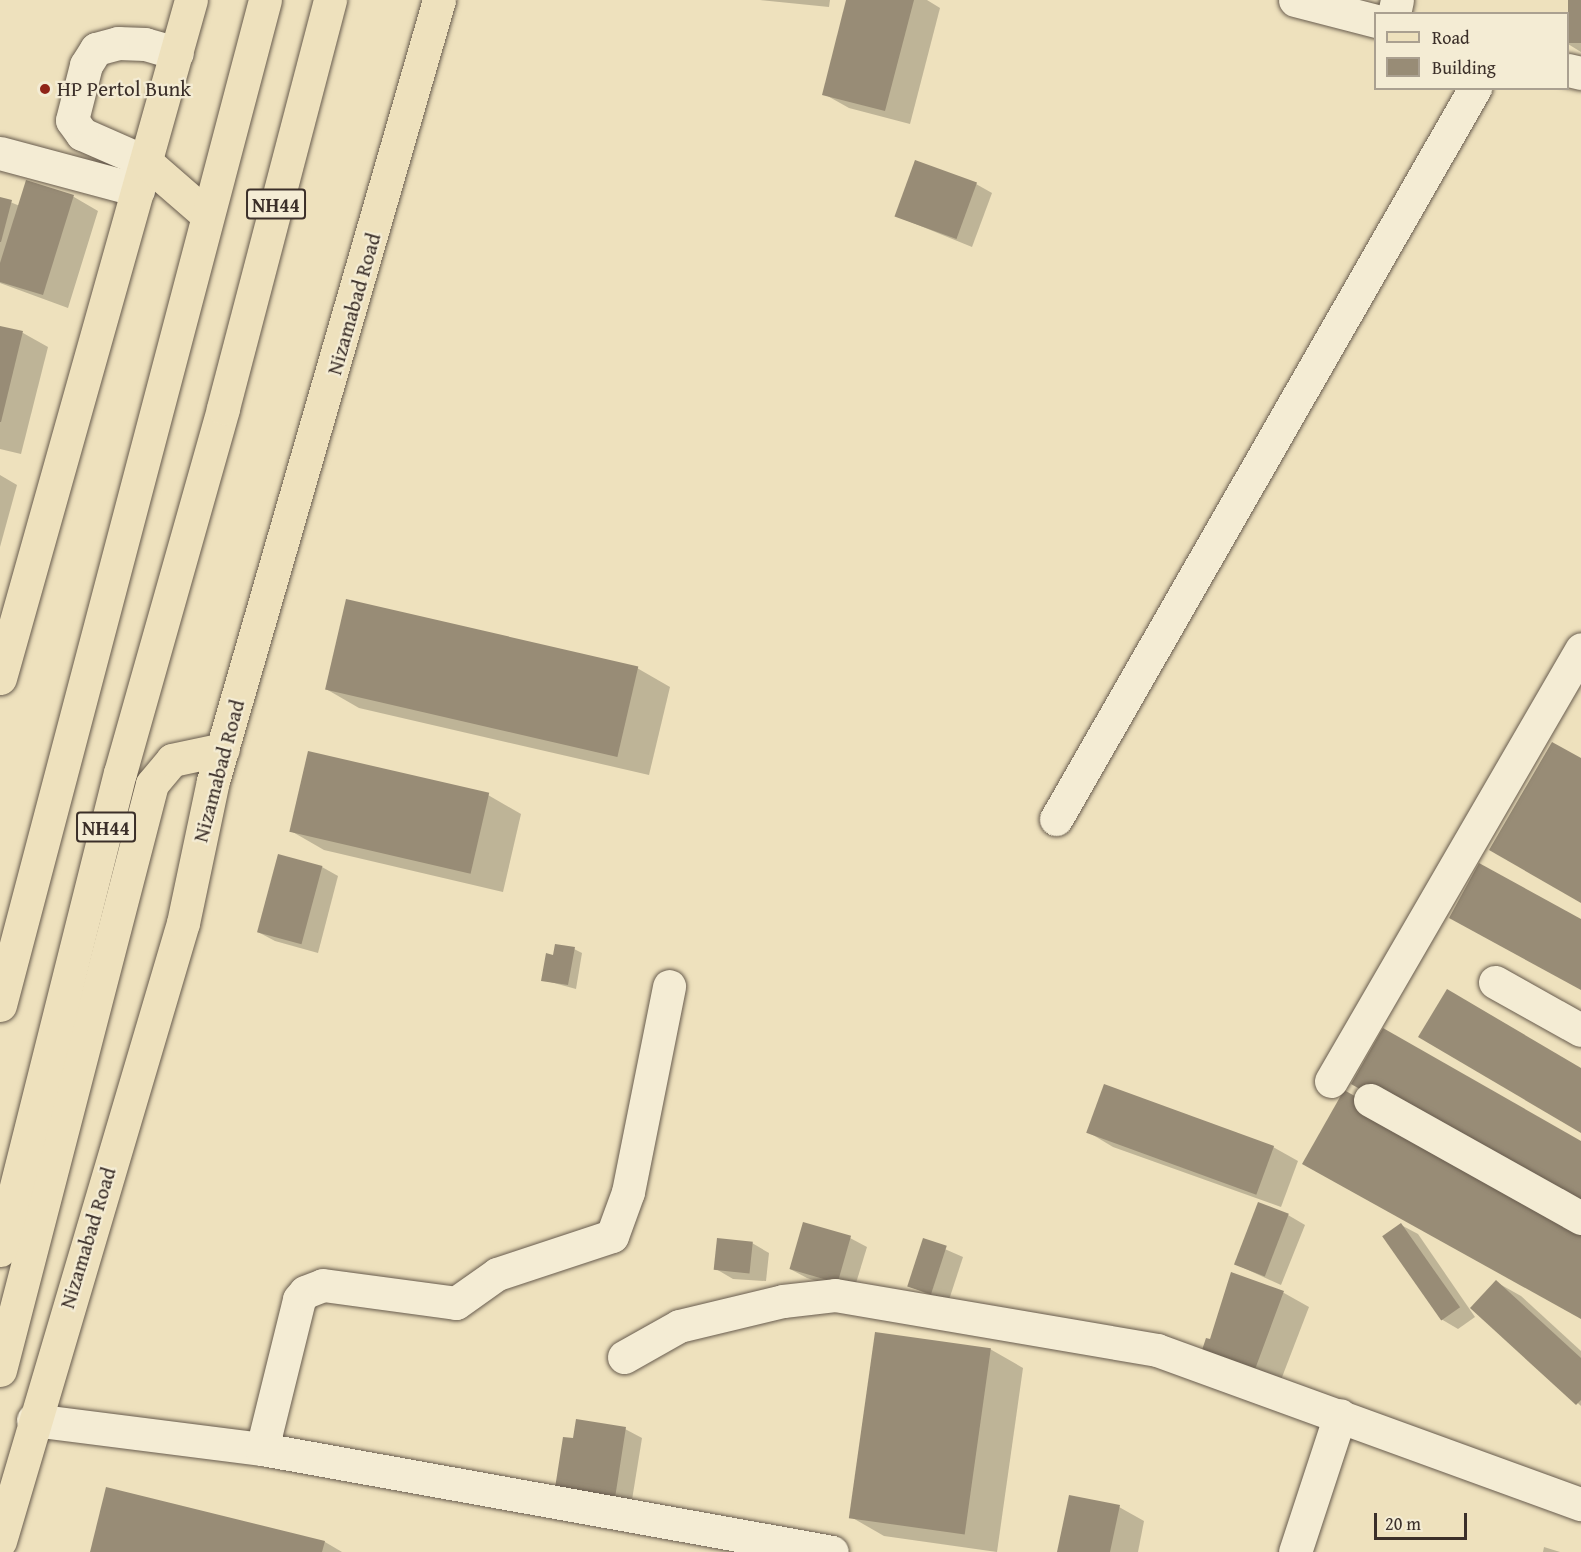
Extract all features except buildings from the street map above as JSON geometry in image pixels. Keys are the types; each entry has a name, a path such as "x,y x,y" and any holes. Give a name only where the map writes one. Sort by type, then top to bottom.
{"main road":[{"path":"0,678 6,628 142,176 191,0"},
{"name":"NH44","path":"0,1005 265,0"},
{"name":"NH44","path":"0,1250 120,773 223,408 330,0"},
{"name":"Nizamabad Road","path":"0,1541 33,1420 183,923 223,749 439,0"},
{"path":"142,176 207,215"},
{"path":"0,1370 152,784 172,760 223,749"}],"street":[{"path":"1295,0 1374,20"},
{"path":"142,176 81,134 72,120 86,65 96,49 117,43 145,44 177,53"},
{"path":"1056,819 1474,90"},
{"path":"0,153 142,176"},
{"path":"1331,1081 1581,649"},
{"path":"1495,982 1581,1030"},
{"path":"262,1449 299,1299 305,1292 323,1285 456,1303 497,1274 612,1236 628,1192 669,986"},
{"path":"1370,1100 1581,1218"},
{"path":"624,1357 678,1326 783,1301 835,1295 1157,1350 1581,1504"},
{"path":"1295,1552 1340,1415"},
{"path":"33,1420 262,1449 832,1552"}],"place":[{"name":"HP Pertol Bunk","path":"45,89"}]}
